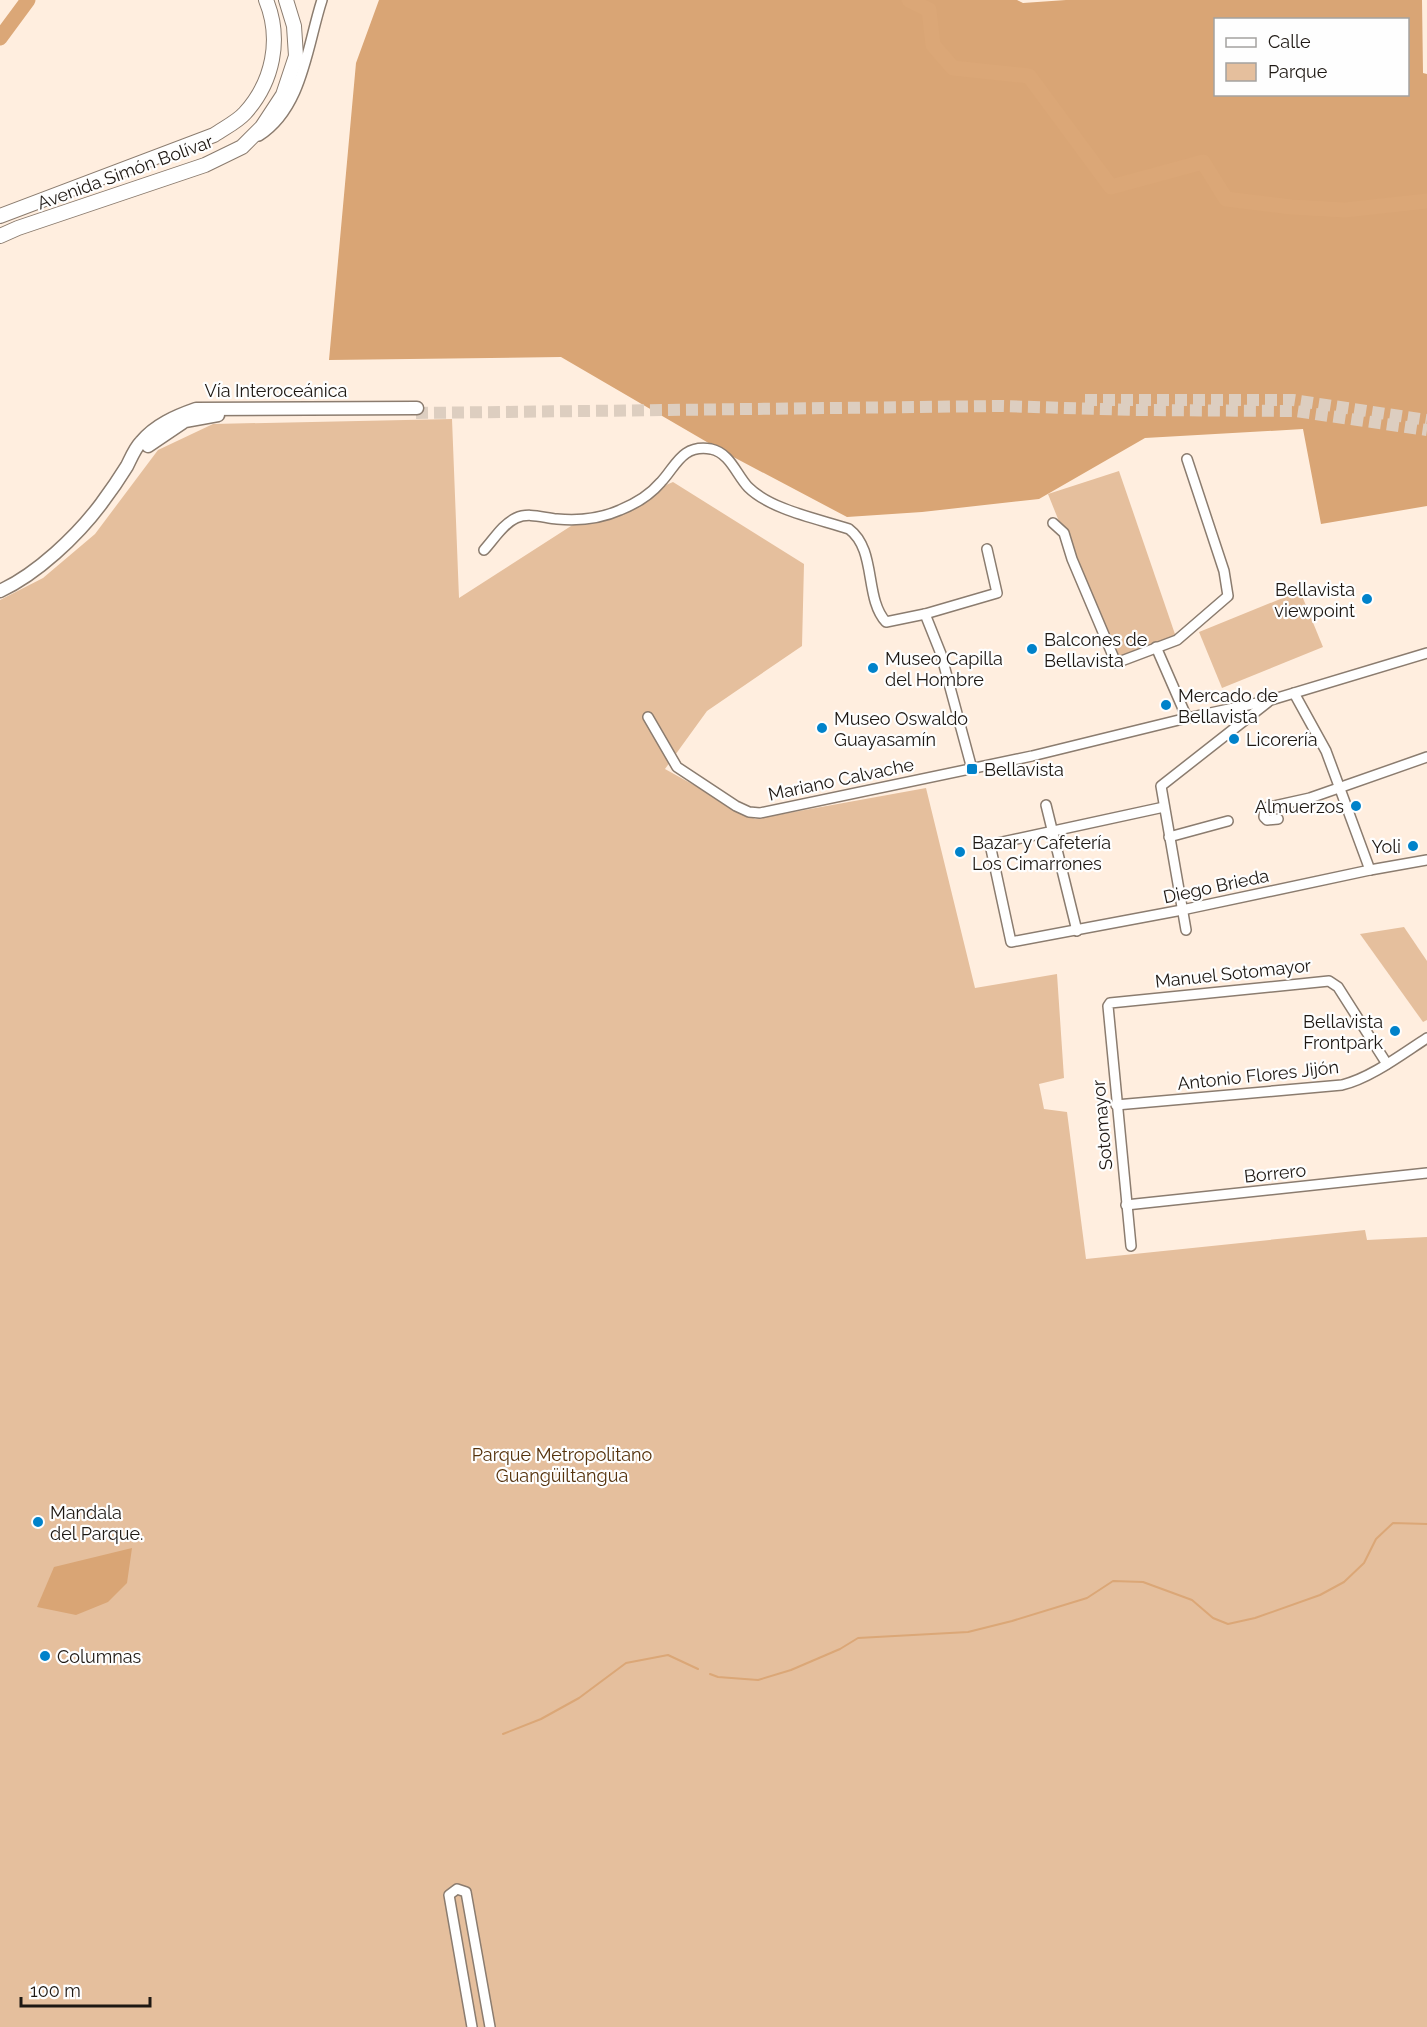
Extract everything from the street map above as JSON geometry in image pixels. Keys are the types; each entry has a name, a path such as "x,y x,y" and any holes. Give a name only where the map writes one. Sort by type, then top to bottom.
{"highway":[{"name":"Avenida Simón Bolívar","path":"0,216 214,135 244,114 264,87 273,59 273,30 266,0"},
{"name":"Avenida Simón Bolívar","path":"0,236 205,165 242,147 262,127 283,95 296,56 294,26 286,0"}],"main road":[{"name":"Vía Interoceánica","path":"0,591 26,575 72,537 100,505 126,468 154,440 185,420 218,415 416,411"}],"street":[{"path":"242,147 277,123 293,95 310,47 322,0"},
{"path":"484,550 509,522 519,517 531,515 558,519 591,519 611,514 636,503 661,483 679,457 699,449 712,449 726,456 749,488 773,503 849,529 856,534 862,543 877,604 886,622 925,614 997,593 987,549"},
{"path":"1053,523 1064,533 1072,559 1116,663 1177,639 1228,597 1224,572 1187,459"},
{"path":"925,614 941,654 972,769"},
{"path":"1156,647 1187,718"},
{"name":"Mariano Calvache","path":"648,717 677,767 736,806 749,813 760,813 972,769 1271,700 1427,653"},
{"path":"1294,693 1326,751 1370,870"},
{"path":"1186,930 1161,789 1163,784 1271,700"},
{"path":"1278,819 1267,820 1264,817 1265,808 1310,798 1427,757"},
{"path":"1046,805 1077,930"},
{"path":"1052,830 1164,807"},
{"path":"1169,837 1228,821"},
{"name":"Diego Brieda","path":"1052,830 992,845 1012,942 1427,860"},
{"name":"Manuel Sotomayor","path":"1111,1002 1329,981 1338,987 1387,1064"},
{"name":"Sotomayor","path":"1111,1002 1108,1006 1116,1105 1131,1246"},
{"name":"Antonio Flores Jijón","path":"1116,1105 1342,1085 1387,1064 1427,1038"},
{"name":"Borrero","path":"1126,1205 1427,1173"},
{"path":"472,2027 449,1895 457,1890 466,1892 490,2027"}],"green space":[{"name":"Parque Metropolitano Guangüiltangua","path":"452,419 459,598 571,526 673,482 804,564 802,646 707,711 665,769 755,819 926,788 975,988 1057,974 1064,1078 1039,1084 1044,1109 1067,1112 1086,1259 1365,1230 1367,1240 1427,1237 1427,2027 0,2027 0,600 43,578 95,534 158,450 213,424"},
{"path":"1119,471 1177,640 1115,661 1048,494"},
{"path":"1300,591 1323,647 1222,688 1199,632"},
{"path":"1404,927 1427,961 1427,1020 1423,1022 1360,934"}],"shaded area":[{"path":"379,0 1017,0 1023,3 1066,0 1422,0 1423,73 1427,74 1427,506 1321,524 1303,429 1145,438 1039,499 922,512 847,517 724,452 561,357 329,360 356,63"},
{"path":"132,1548 127,1583 108,1602 76,1615 37,1607 54,1567"}],"waterway":[{"path":"0,38 28,0"},
{"path":"909,0 929,10 933,45 953,68 1029,76 1111,187 1203,162 1226,199 1291,207 1345,210 1427,201"},
{"path":"710,1674 718,1677 758,1680 791,1670 840,1649 858,1638 968,1632 1087,1598 1113,1581 1143,1582 1192,1600 1213,1618 1228,1624 1255,1618 1320,1595 1344,1582 1364,1563 1376,1539 1393,1523 1427,1524"},
{"path":"503,1734 541,1719 579,1698 626,1663 668,1655 698,1669"}],"tunnel":[{"path":"1085,400 1293,400 1427,420"},
{"path":"416,413 1001,406 1295,411 1427,430"}],"place":[{"name":"Bellavista viewpoint","path":"1367,599"},
{"name":"Balcones de Bellavista","path":"1032,649"},
{"name":"Museo Capilla del Hombre","path":"873,668"},
{"name":"Mercado de Bellavista","path":"1166,705"},
{"name":"Museo Oswaldo Guayasamín","path":"822,728"},
{"name":"Licorería","path":"1234,739"},
{"name":"Bellavista","path":"972,769"},
{"name":"Almuerzos","path":"1356,806"},
{"name":"Yoli","path":"1413,846"},
{"name":"Bazar y Cafetería Los Cimarrones","path":"960,852"},
{"name":"Bellavista Frontpark","path":"1395,1031"},
{"name":"Mandala del Parque.","path":"38,1522"},
{"name":"Columnas","path":"45,1656"}]}
